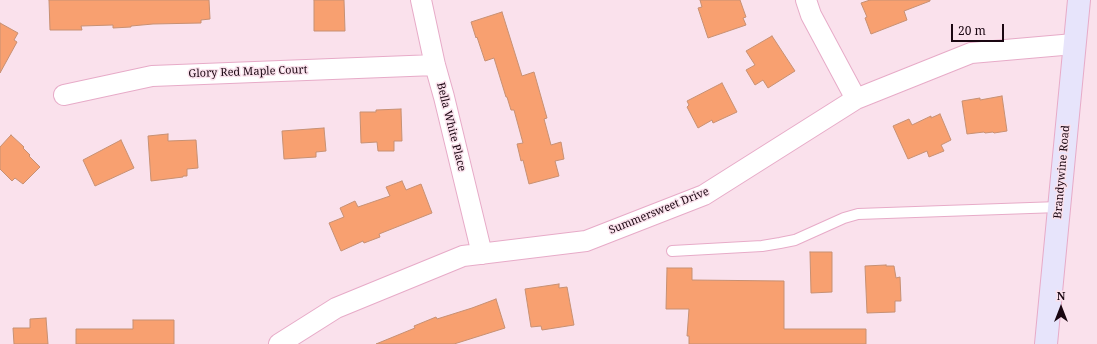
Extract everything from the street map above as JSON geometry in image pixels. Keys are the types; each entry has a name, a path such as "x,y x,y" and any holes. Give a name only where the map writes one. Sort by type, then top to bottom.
{"main road":[{"name":"Brandywine Road","path":"1046,344 1079,0"}],"street":[{"name":"Bella White Place","path":"421,0 435,65 482,254"},
{"path":"806,0 811,15 856,99"},
{"name":"Summersweet Drive","path":"279,344 336,308 463,256 586,241 704,195 856,99 971,53 1074,44"},
{"name":"Glory Red Maple Court","path":"64,94 152,76 435,65"}],"lane":[{"path":"672,251 762,246 796,240 844,218 858,214 1059,207"}],"building":[{"path":"49,0 209,0 210,19 201,20 201,23 153,24 113,28 113,25 81,26 82,30 50,30"},
{"path":"314,0 344,0 345,31 314,31"},
{"path":"700,0 740,0 746,17 743,18 746,25 708,38 698,8 702,7"},
{"path":"870,0 930,1 904,11 907,20 871,34 865,18 867,17 861,3"},
{"path":"502,12 522,76 534,72 547,118 544,119 551,145 561,142 564,159 555,161 559,176 529,184 517,144 523,143 514,110 511,110 506,97 494,58 485,61 471,22"},
{"path":"0,23 18,33 14,40 17,42 0,73"},
{"path":"772,36 795,71 768,88 763,80 755,85 746,70 755,65 746,51"},
{"path":"722,83 737,112 713,123 712,120 698,128 687,107 689,105 687,101"},
{"path":"1002,96 1007,131 967,134 962,101 980,98 980,100"},
{"path":"401,109 402,141 394,141 394,151 378,151 377,142 361,143 360,112"},
{"path":"940,114 951,140 941,145 944,151 929,157 927,151 908,159 893,126 909,119 912,125 931,116 931,118"},
{"path":"324,128 326,151 316,152 316,157 284,159 282,131"},
{"path":"168,134 168,141 196,140 198,168 187,169 187,176 151,181 148,136"},
{"path":"11,135 24,147 23,148 30,155 29,156 40,167 23,184 15,178 12,181 0,169 0,147"},
{"path":"121,140 134,168 95,186 83,160"},
{"path":"402,181 406,190 421,184 432,213 379,234 380,237 364,243 363,241 341,251 329,223 344,217 340,208 355,201 358,207 390,196 386,187"},
{"path":"810,252 832,252 832,292 811,293"},
{"path":"865,266 894,266 896,278 900,277 901,301 895,301 895,312 867,313"},
{"path":"667,268 692,268 692,280 784,281 784,329 866,329 866,344 689,344 689,336 687,336 689,309 666,309"},
{"path":"559,284 559,288 567,287 574,325 542,330 541,326 531,327 525,289"},
{"path":"496,299 505,328 454,344 376,344 415,328 414,326 436,317 437,319"},
{"path":"46,318 48,344 14,344 13,328 30,328 30,319"},
{"path":"133,320 174,320 174,344 76,344 76,329 133,329"}]}
